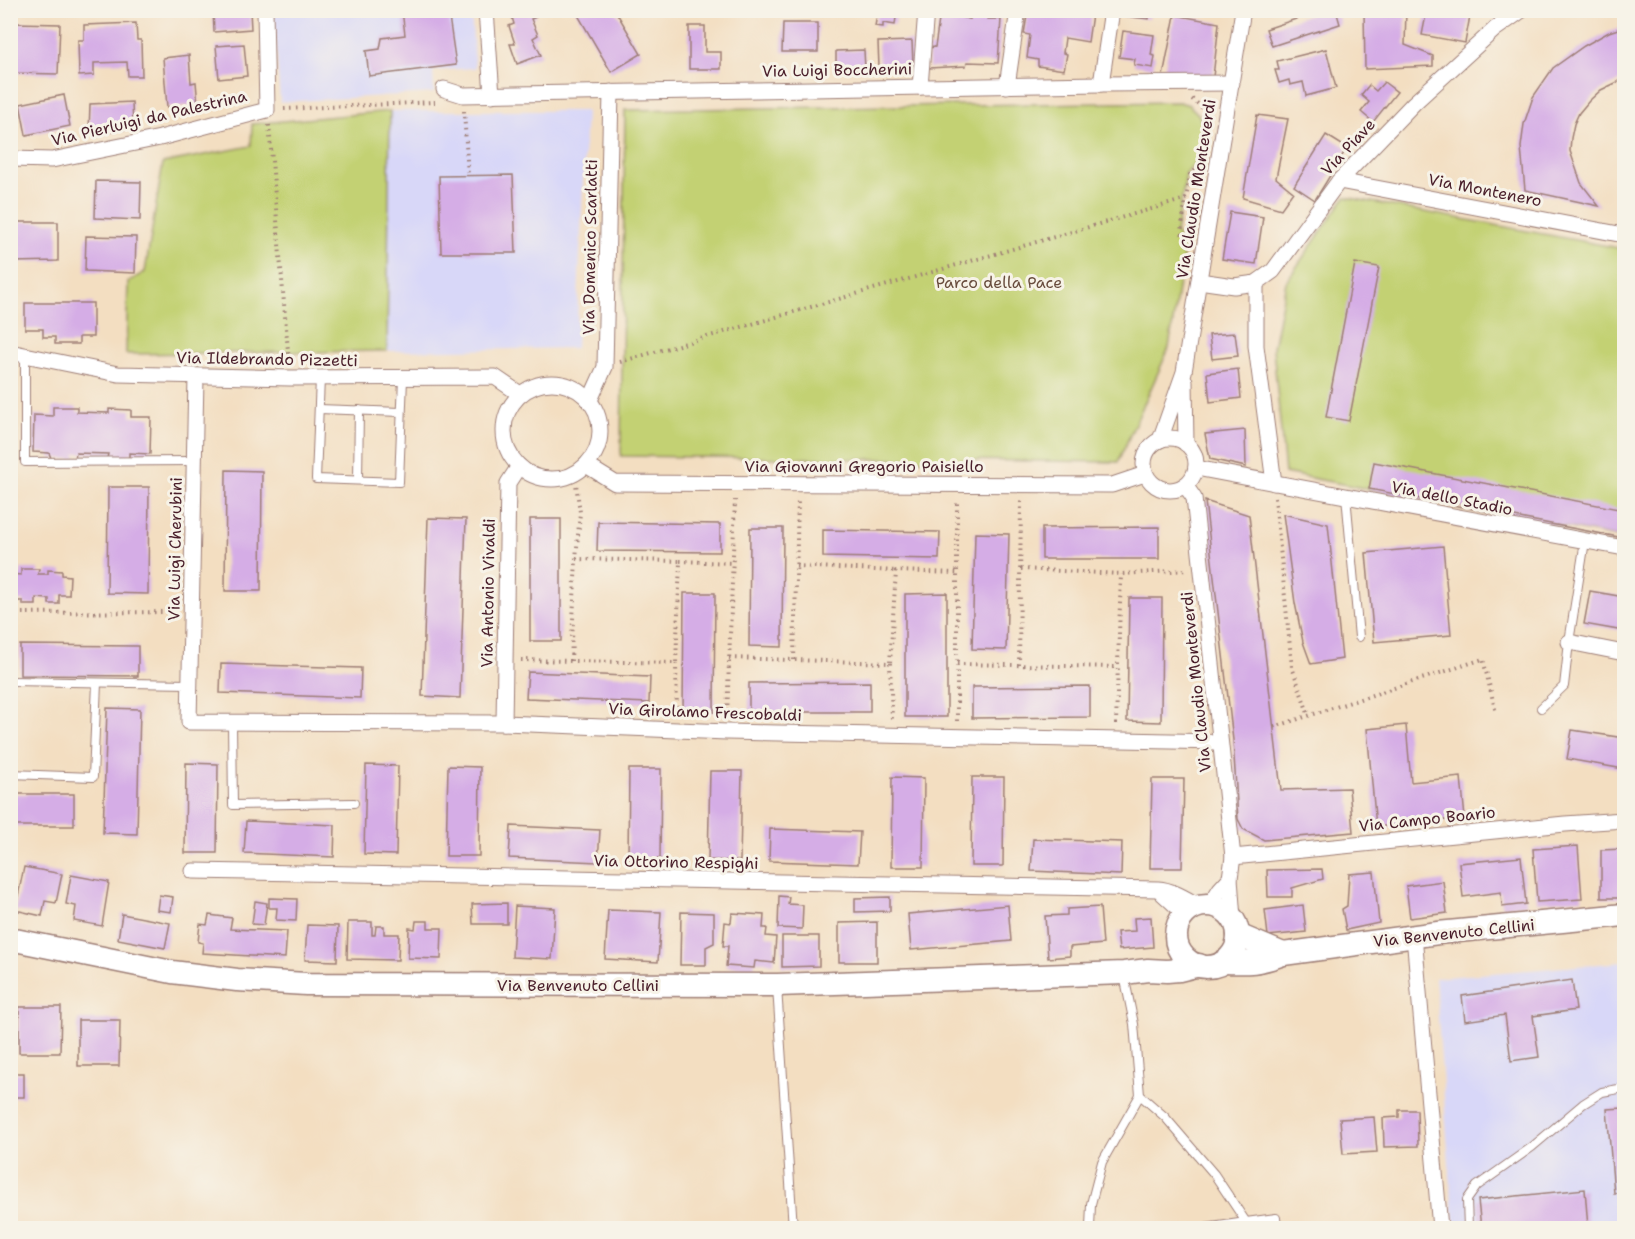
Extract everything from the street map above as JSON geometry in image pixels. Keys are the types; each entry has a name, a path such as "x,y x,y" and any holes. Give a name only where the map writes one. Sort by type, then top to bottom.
{"street":[{"name":"Via Pierluigi da Palestrina","path":"10,159 52,160 160,138 267,110 265,10"},
{"path":"486,10 492,95"},
{"path":"920,87 926,10"},
{"path":"1007,86 1018,10"},
{"path":"1101,84 1112,10"},
{"name":"Via Claudio Monteverdi","path":"1160,440 1184,372 1243,10"},
{"name":"Via Piave","path":"1256,283 1273,271 1339,181 1414,103 1495,29 1522,10"},
{"name":"Via Luigi Boccherini","path":"440,95 1232,83"},
{"name":"Via Domenico Scarlatti","path":"590,400 605,367 611,92"},
{"name":"Via Montenero","path":"1339,181 1624,235"},
{"path":"1199,280 1234,286 1256,283 1257,346 1274,483"},
{"name":"Via Ildebrando Pizzetti","path":"18,353 118,374 290,378 495,377 520,394"},
{"name":"Via Claudio Monteverdi","path":"1184,372 1186,444"},
{"name":"Via Luigi Cherubini","path":"189,722 196,377"},
{"path":"548,382 564,384 578,390 590,400 597,412 600,426 599,440 595,453 581,469 561,478 546,479 531,475 519,466 509,453 504,438 504,422 510,407 520,394 533,386 548,382"},
{"path":"1174,438 1186,444 1196,459 1196,468 1194,475 1185,485 1178,489 1162,489 1149,481 1145,474 1144,458 1153,444 1160,440 1174,438"},
{"name":"Via Antonio Vivaldi","path":"504,723 508,483 519,466"},
{"name":"Via dello Stadio","path":"1196,468 1624,548"},
{"name":"Via Giovanni Gregorio Paisiello","path":"581,469 615,483 1112,485 1145,474"},
{"name":"Via Claudio Monteverdi","path":"1185,485 1194,498 1233,857 1230,878 1235,927"},
{"path":"1569,642 1624,653"},
{"name":"Via Girolamo Frescobaldi","path":"189,722 504,723 727,732 1220,742"},
{"name":"Via Campo Boario","path":"1233,857 1624,820"},
{"name":"Via Ottorino Respighi","path":"193,871 1158,889 1179,895 1198,908"},
{"name":"Via Claudio Monteverdi","path":"1198,908 1230,878"},
{"path":"1198,908 1219,908 1227,912 1235,927 1236,945 1231,955 1223,962 1207,966 1199,965 1191,962 1179,949 1177,930 1180,921 1198,908"},
{"name":"Via Benvenuto Cellini","path":"1223,962 1264,961 1283,954 1414,936 1624,915"},
{"path":"1235,927 1283,954"},
{"path":"1414,936 1440,1228"},
{"name":"Via Benvenuto Cellini","path":"10,939 172,972 237,980 306,984 777,985 1167,971 1199,965"},
{"name":"Via Benvenuto Cellini","path":"1148,970 1179,949"}],"lane":[{"path":"18,353 24,462 195,461"},
{"path":"320,378 316,478 399,482 403,378"},
{"path":"319,409 401,412"},
{"path":"358,479 359,410"},
{"path":"1346,496 1359,637"},
{"path":"1541,708 1564,686 1585,541"},
{"path":"10,681 190,684"},
{"path":"10,774 93,777 97,683"},
{"path":"232,722 233,805 354,803"},
{"path":"1089,1228 1091,1204 1102,1162 1140,1095 1134,1024 1124,973"},
{"path":"777,985 793,1228"},
{"path":"1468,1228 1467,1200 1477,1186 1532,1147 1583,1104 1602,1092 1624,1088"},
{"path":"1140,1095 1165,1117 1214,1174 1246,1222"},
{"path":"1205,1228 1276,1218 1277,1228"}],"path":[{"path":"290,378 267,110 440,95"},
{"path":"463,96 468,176"},
{"path":"1186,98 1205,110 1209,127"},
{"path":"1190,249 1181,231 1190,176 1203,163"},
{"path":"605,367 1186,199"},
{"path":"571,661 581,469"},
{"path":"1274,483 1292,667 1309,716"},
{"path":"727,732 736,484"},
{"path":"794,660 798,484"},
{"path":"957,485 957,737"},
{"path":"1019,665 1021,485"},
{"path":"576,559 733,563"},
{"path":"677,730 676,663 681,561"},
{"path":"796,566 957,573"},
{"path":"1021,569 1121,574 1202,569"},
{"path":"893,735 890,663 896,571"},
{"path":"1116,740 1121,574"},
{"path":"10,613 192,612"},
{"path":"729,658 890,663"},
{"path":"1274,727 1483,659 1496,713"},
{"path":"505,660 676,663"},
{"path":"957,664 1119,667"}],"shaded area":[{"path":"274,11 471,11 475,68 433,71 434,93 280,102"},
{"path":"390,111 586,111 576,348 387,351"},
{"path":"1624,962 1624,1228 1454,1228 1435,978"}],"green space":[{"name":"Parco della Pace","path":"1179,102 1189,105 1199,115 1203,128 1198,160 1186,174 1176,233 1184,250 1169,348 1118,462 621,456 625,110"},
{"path":"390,111 387,351 126,354 128,282 145,272 163,163 251,146 252,124"},
{"path":"1345,197 1624,249 1624,538 1285,473 1273,348 1286,282"}],"building":[{"path":"213,10 250,10 251,29 214,32"},
{"path":"402,10 448,10 456,65 369,76 366,51 380,49 382,38 405,35"},
{"path":"510,10 534,10 536,17 531,19 538,35 533,38 541,55 517,64 510,44 515,44 509,26 514,24"},
{"path":"575,10 615,10 641,54 611,72"},
{"path":"880,10 894,10 895,25 883,23 883,27 875,26"},
{"path":"989,10 988,19 1001,19 998,63 967,62 966,66 929,68 928,48 935,47 940,13 970,19 972,11"},
{"path":"1028,10 1068,10 1092,14 1088,42 1065,38 1063,53 1067,54 1064,70 1038,66 1038,60 1027,58 1030,35 1024,34"},
{"path":"1124,10 1150,10 1149,19 1123,16"},
{"path":"1323,10 1336,10 1340,24 1272,46 1266,29"},
{"path":"1364,10 1406,10 1405,45 1433,56 1433,66 1365,69"},
{"path":"1427,10 1443,10 1470,16 1465,43 1422,35"},
{"path":"1175,15 1219,23 1213,77 1163,76"},
{"path":"15,23 60,24 58,74 13,73"},
{"path":"136,23 137,40 141,40 142,76 128,76 127,62 94,63 94,75 79,76 78,40 84,40 84,25"},
{"path":"783,23 818,23 818,52 782,52"},
{"path":"689,26 705,26 705,52 721,52 721,69 689,69"},
{"path":"1624,27 1624,79 1601,90 1589,101 1579,113 1571,138 1570,151 1581,183 1599,206 1525,190 1521,147 1524,124 1533,97 1553,68 1584,46 1609,32"},
{"path":"1123,31 1154,35 1151,55 1155,56 1153,68 1134,65 1135,59 1119,57"},
{"path":"912,41 913,66 879,67 878,42"},
{"path":"244,44 247,76 219,79 216,46"},
{"path":"1326,49 1336,88 1306,96 1303,82 1290,85 1289,80 1279,83 1275,70 1279,70 1277,61"},
{"path":"864,50 865,69 836,70 836,51"},
{"path":"189,55 191,83 196,82 198,105 167,107 163,58"},
{"path":"1384,82 1397,92 1373,122 1361,112 1369,102 1361,95 1369,85 1376,91"},
{"path":"64,95 70,126 26,135 20,104"},
{"path":"132,102 133,128 105,133 89,132 90,104"},
{"path":"1257,115 1288,119 1276,178 1293,192 1281,209 1243,198"},
{"path":"1326,135 1347,148 1315,200 1294,186"},
{"path":"513,175 516,253 441,253 439,176"},
{"path":"96,181 141,182 140,220 95,218"},
{"path":"1230,212 1263,217 1256,264 1222,259"},
{"path":"13,222 58,222 58,261 13,262"},
{"path":"86,236 136,237 135,273 85,271"},
{"path":"1355,263 1379,267 1349,421 1326,417"},
{"path":"25,303 93,303 93,337 79,337 79,344 55,344 55,337 43,337 43,329 25,329"},
{"path":"1235,333 1238,356 1212,359 1209,335"},
{"path":"1238,369 1241,398 1210,402 1207,373"},
{"path":"53,407 77,407 77,412 109,413 109,409 131,410 131,417 151,417 150,454 129,453 129,459 107,458 108,454 76,453 75,459 51,458 49,453 33,452 34,415 53,416"},
{"path":"1245,430 1246,467 1210,459 1205,434"},
{"path":"1374,462 1624,510 1624,538 1369,489"},
{"path":"226,470 262,471 261,591 225,591"},
{"path":"108,487 149,487 148,594 107,593"},
{"path":"1205,501 1249,515 1281,790 1349,788 1353,832 1264,840 1243,829 1238,819 1233,740"},
{"path":"1283,514 1328,524 1342,659 1311,664 1303,642 1295,603"},
{"path":"428,518 466,519 460,698 422,696"},
{"path":"530,519 561,519 561,641 530,641"},
{"path":"598,522 720,524 720,552 597,551"},
{"path":"1159,527 1159,559 1042,559 1042,528"},
{"path":"750,528 783,528 782,647 749,646"},
{"path":"823,530 940,532 939,559 823,557"},
{"path":"975,533 1009,534 1006,650 972,649"},
{"path":"1443,546 1451,635 1374,642 1366,553"},
{"path":"21,569 39,569 38,574 48,574 48,570 62,571 62,575 70,576 69,595 59,595 59,604 49,604 49,599 36,598 36,605 23,605 23,601 10,601 10,574 21,575"},
{"path":"1590,591 1624,597 1624,631 1584,624"},
{"path":"684,593 715,593 714,712 683,712"},
{"path":"947,593 947,717 905,717 905,594"},
{"path":"1129,598 1162,598 1161,722 1127,721"},
{"path":"20,645 138,646 138,676 20,675"},
{"path":"221,664 361,668 360,698 220,693"},
{"path":"528,672 650,677 649,703 526,698"},
{"path":"870,682 870,712 749,712 749,683"},
{"path":"1090,686 1090,717 972,718 972,687"},
{"path":"107,708 140,709 137,834 103,833"},
{"path":"1406,725 1411,782 1461,777 1465,818 1376,827 1367,729"},
{"path":"1572,730 1624,738 1624,769 1567,759"},
{"path":"186,763 218,764 217,853 185,853"},
{"path":"366,765 398,766 396,855 364,854"},
{"path":"448,766 480,767 479,856 446,856"},
{"path":"629,769 661,769 660,859 628,858"},
{"path":"710,771 742,771 740,861 708,860"},
{"path":"892,777 924,778 923,867 891,867"},
{"path":"972,777 1004,777 1003,866 971,866"},
{"path":"1152,779 1184,779 1182,868 1150,868"},
{"path":"10,794 74,794 74,826 10,826"},
{"path":"246,821 335,825 334,857 244,853"},
{"path":"511,826 600,830 598,862 509,858"},
{"path":"770,829 860,832 858,864 769,861"},
{"path":"1033,839 1122,842 1121,875 1031,871"},
{"path":"1578,846 1582,899 1537,902 1533,849"},
{"path":"1624,849 1624,898 1601,898 1601,850"},
{"path":"1521,857 1526,904 1502,907 1501,892 1463,897 1459,863"},
{"path":"24,867 62,874 56,903 45,901 42,916 15,910"},
{"path":"1322,869 1323,879 1292,888 1292,897 1268,897 1267,870"},
{"path":"1374,872 1379,923 1346,930 1342,909 1347,906 1349,874"},
{"path":"71,875 109,882 102,926 74,921 76,906 66,904"},
{"path":"1443,881 1447,913 1410,918 1406,886"},
{"path":"159,895 173,897 171,912 157,910"},
{"path":"779,896 789,897 788,904 803,905 802,929 778,928"},
{"path":"890,897 890,911 855,912 855,898"},
{"path":"269,898 297,899 296,921 276,920 277,908 269,908"},
{"path":"255,901 267,903 264,925 252,924"},
{"path":"507,903 507,924 473,924 472,904"},
{"path":"1008,905 1011,941 911,950 908,914"},
{"path":"1303,905 1306,932 1268,936 1265,910"},
{"path":"515,906 555,908 552,959 512,957"},
{"path":"1100,907 1103,944 1070,947 1070,956 1048,958 1045,916 1067,915 1067,909"},
{"path":"608,910 661,912 658,962 605,959"},
{"path":"681,912 714,913 714,943 706,947 706,965 680,965"},
{"path":"732,913 764,915 763,928 767,928 766,936 776,937 774,963 755,961 754,968 726,966 728,946 723,946 725,922 731,923"},
{"path":"122,914 170,923 165,948 118,939"},
{"path":"209,915 232,918 230,929 287,931 285,958 202,953 203,943 198,942 200,924 207,925"},
{"path":"1151,917 1153,947 1119,950 1117,932 1135,931 1134,918"},
{"path":"416,921 428,921 428,928 442,928 441,959 408,958 409,928 415,929"},
{"path":"348,922 372,922 372,935 375,935 376,926 384,926 384,934 399,934 398,960 347,959"},
{"path":"877,922 877,962 839,962 839,923"},
{"path":"307,925 338,926 337,961 305,960"},
{"path":"782,936 819,936 819,966 782,967"},
{"path":"1572,980 1576,1010 1533,1016 1539,1057 1511,1061 1505,1015 1465,1021 1462,996"},
{"path":"19,1007 61,1007 60,1053 19,1053"},
{"path":"78,1020 120,1020 119,1066 78,1066"},
{"path":"10,1073 24,1073 24,1097 10,1097"},
{"path":"1624,1108 1624,1193 1614,1193 1607,1109"},
{"path":"1399,1110 1417,1110 1418,1146 1384,1147 1383,1118 1399,1117"},
{"path":"1374,1117 1377,1152 1343,1154 1340,1119"},
{"path":"1585,1189 1588,1228 1481,1228 1478,1200"}]}
